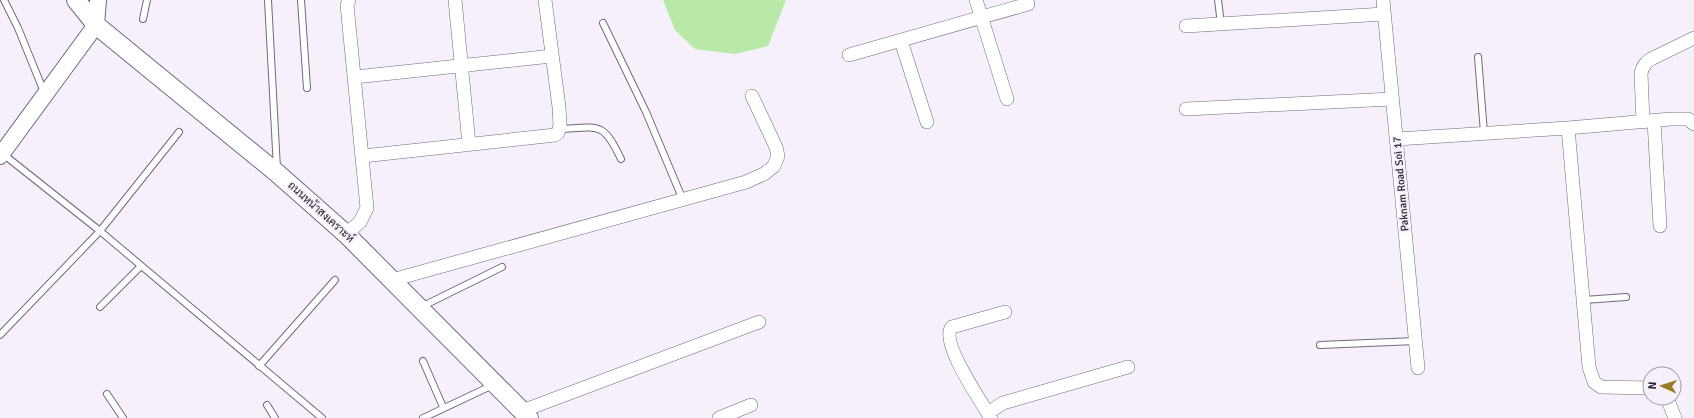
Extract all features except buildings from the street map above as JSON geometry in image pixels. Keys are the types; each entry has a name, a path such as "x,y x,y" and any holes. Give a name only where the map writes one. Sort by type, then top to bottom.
{"main road":[{"name":"ถนนหน้าสงเคราะห์","path":"76,0 96,25 277,173 346,234 525,415"}],"street":[{"path":"1,155 96,25 98,0"},
{"path":"346,234 360,222 367,208 347,5 349,0"},
{"path":"455,0 469,144"},
{"path":"363,156 555,135 558,133 560,130 545,0"},
{"path":"976,0 1007,99"},
{"name":"Paknam Road Soi 17","path":"1383,0 1418,368"},
{"path":"849,55 1028,4"},
{"path":"1186,26 1384,14"},
{"path":"1660,226 1641,73 1642,67 1645,62 1694,38"},
{"path":"901,41 927,122"},
{"path":"355,77 462,64 552,56"},
{"path":"392,280 683,200 756,178 774,166 778,156 776,147 752,96"},
{"path":"1186,109 1392,99"},
{"path":"1397,139 1568,128 1680,118 1688,119 1694,124"},
{"path":"1568,128 1589,367 1596,385 1601,387 1642,388"},
{"path":"1005,312 952,327 949,333 950,342 956,359 989,415 1003,403 1128,367"},
{"path":"525,415 759,322"},
{"path":"719,418 751,405"},
{"path":"1670,406 1675,418"}],"lane":[{"path":"4,0 18,28 46,95"},
{"path":"144,19 147,0"},
{"path":"268,0 277,173"},
{"path":"301,0 307,88"},
{"path":"1218,0 1220,24"},
{"path":"603,23 646,112 683,200"},
{"path":"1478,57 1484,133"},
{"path":"560,130 591,127 605,132 610,137 621,159"},
{"path":"0,335 100,231 179,132"},
{"path":"1,155 100,231 322,418"},
{"path":"100,307 141,266"},
{"path":"420,308 502,267"},
{"path":"259,366 335,280"},
{"path":"1584,300 1626,297"},
{"path":"1320,345 1416,342"},
{"path":"423,361 444,407"},
{"path":"423,418 496,384"},
{"path":"107,394 123,418"},
{"path":"267,405 275,418"}],"green space":[{"path":"663,0 786,0 768,46 735,54 695,49 675,30"}]}
